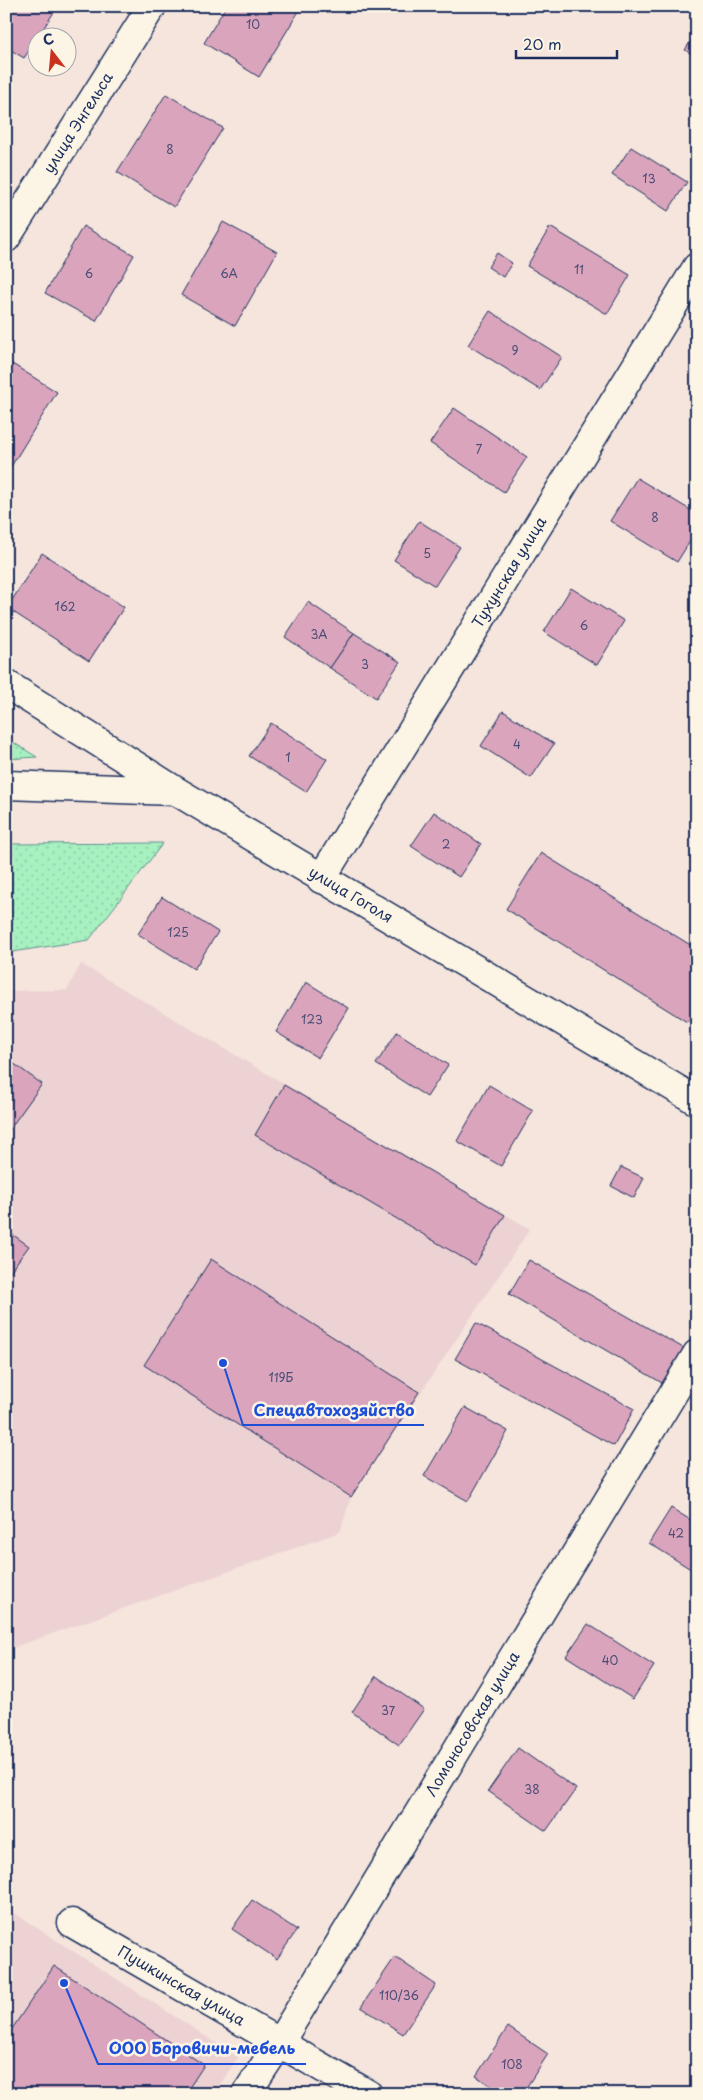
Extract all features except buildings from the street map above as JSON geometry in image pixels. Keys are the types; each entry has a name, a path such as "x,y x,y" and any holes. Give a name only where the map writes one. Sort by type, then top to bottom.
{"street":[{"name":"улица Энгельса","path":"6,238 152,6"},
{"name":"Тухунская улица","path":"321,879 697,267"},
{"name":"улица Гоголя","path":"6,684 321,879 697,1100"},
{"path":"6,785 176,791"},
{"name":"Ломоносовская улица","path":"246,2094 280,2042 697,1354"},
{"name":"Пушкинская улица","path":"72,1923 368,2094"}],"shaded area":[{"path":"81,964 530,1229 351,1497 340,1532 6,1650 6,991 67,990"},
{"path":"6,1908 238,2057 214,2094 6,2094"}],"green space":[{"path":"6,738 37,757 6,759"},
{"path":"163,843 89,940 6,953 6,844"}],"place":[{"name":"Спецавтохозяйство","path":"223,1363"},
{"name":"ООО Боровичи-мебель","path":"64,1983"}]}
